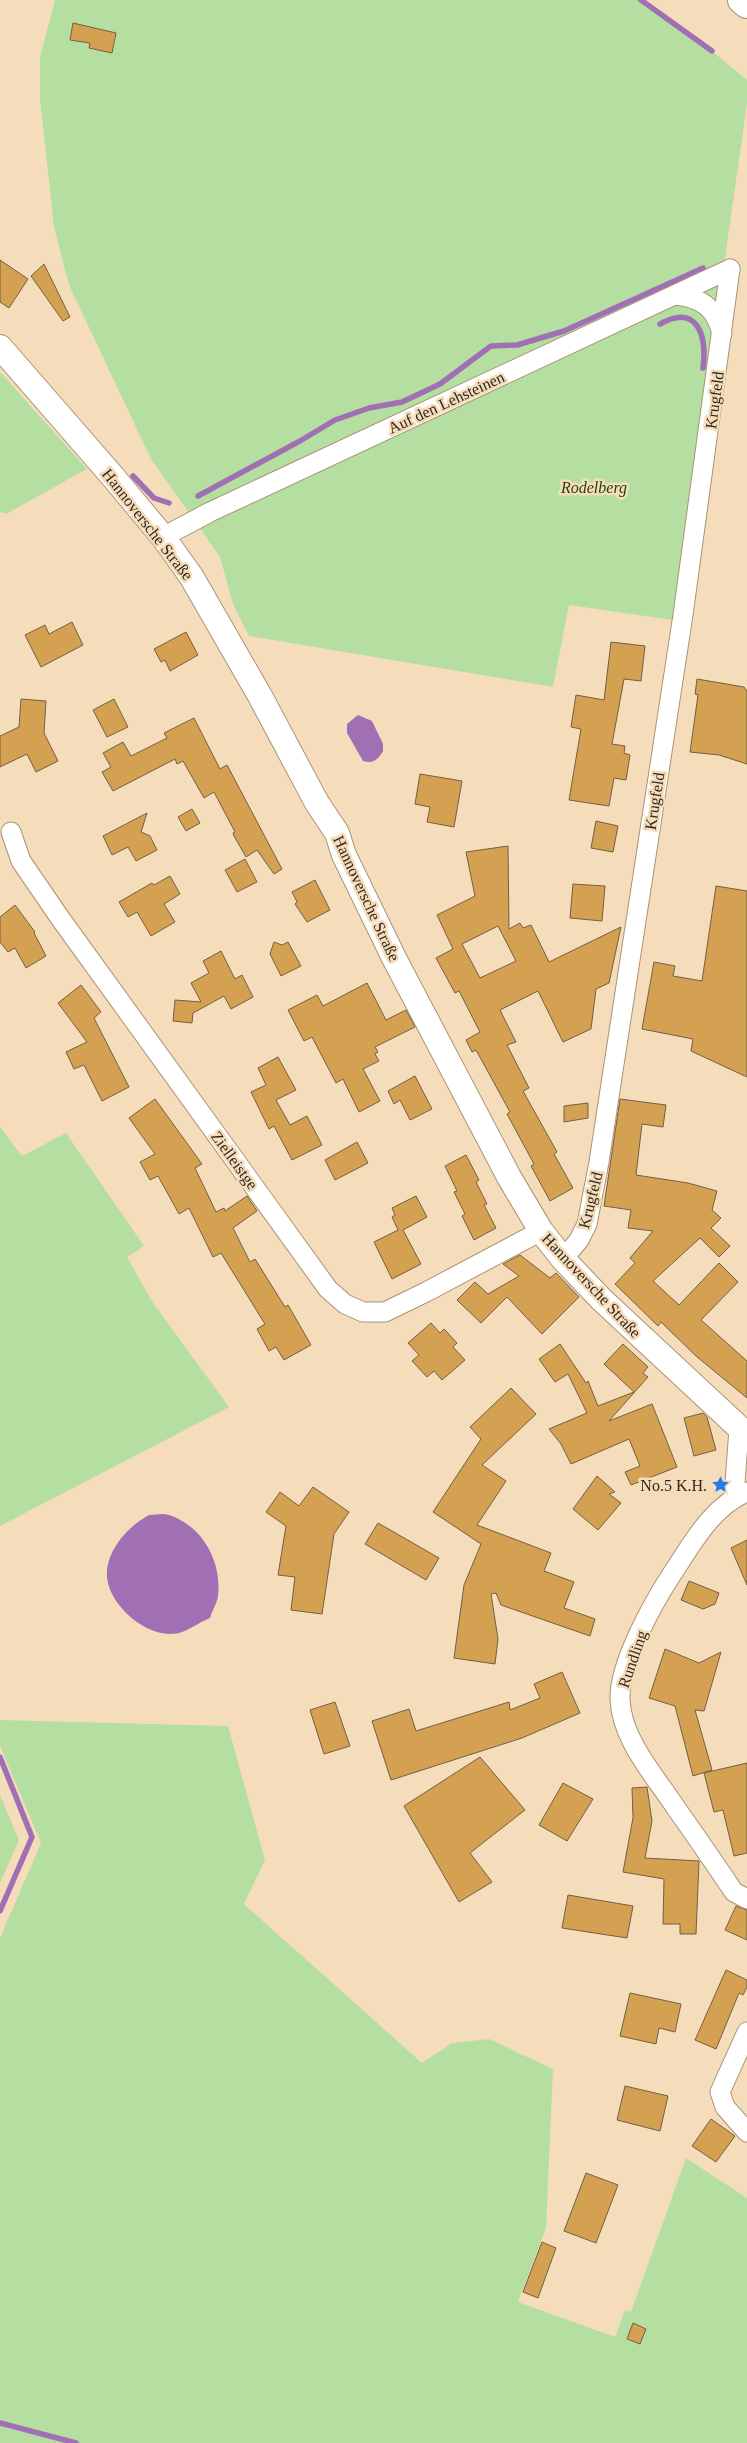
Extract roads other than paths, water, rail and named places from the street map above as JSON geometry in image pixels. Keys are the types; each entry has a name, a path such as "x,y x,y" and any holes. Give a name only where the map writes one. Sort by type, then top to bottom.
{"main road":[{"path":"742,0 747,4"}],"street":[{"name":"Auf den Lehsteinen","path":"162,537 210,512 730,270"},
{"name":"Krugfeld","path":"562,1259 579,1240 587,1224 599,1162 683,614 723,335 730,270"},
{"name":"Krugfeld","path":"676,295 689,296 710,306 719,320 723,335"},
{"name":"Hannoversche Straße","path":"0,347 162,537 191,576 260,696 317,803 337,833 344,855 354,872 394,958 509,1177 541,1231 562,1259 601,1300 743,1432"},
{"name":"Zielleistge","path":"11,832 21,860 60,918 328,1289 345,1304 363,1312 385,1312 541,1231"},
{"name":"Rundling","path":"743,1432 741,1495 697,1536 651,1607 628,1664 620,1696 626,1727 643,1760 734,1892 747,1899"},
{"path":"747,2032 720,2092 725,2108 747,2132"}],"waterway":[{"path":"641,0 712,51"},
{"path":"198,496 335,420 369,408 402,402 440,384 491,346 517,345 564,331 703,268"},
{"path":"660,324 673,319 683,318 691,320 697,326 703,345 703,368"},
{"path":"133,476 154,498 169,503"},
{"path":"0,1757 32,1837 0,1911"},
{"path":"0,2423 76,2443"}],"place":[{"name":"No.5 K.H.","path":"721,1485"}],"park label":[{"name":"Rodelberg","path":"594,487"}]}
